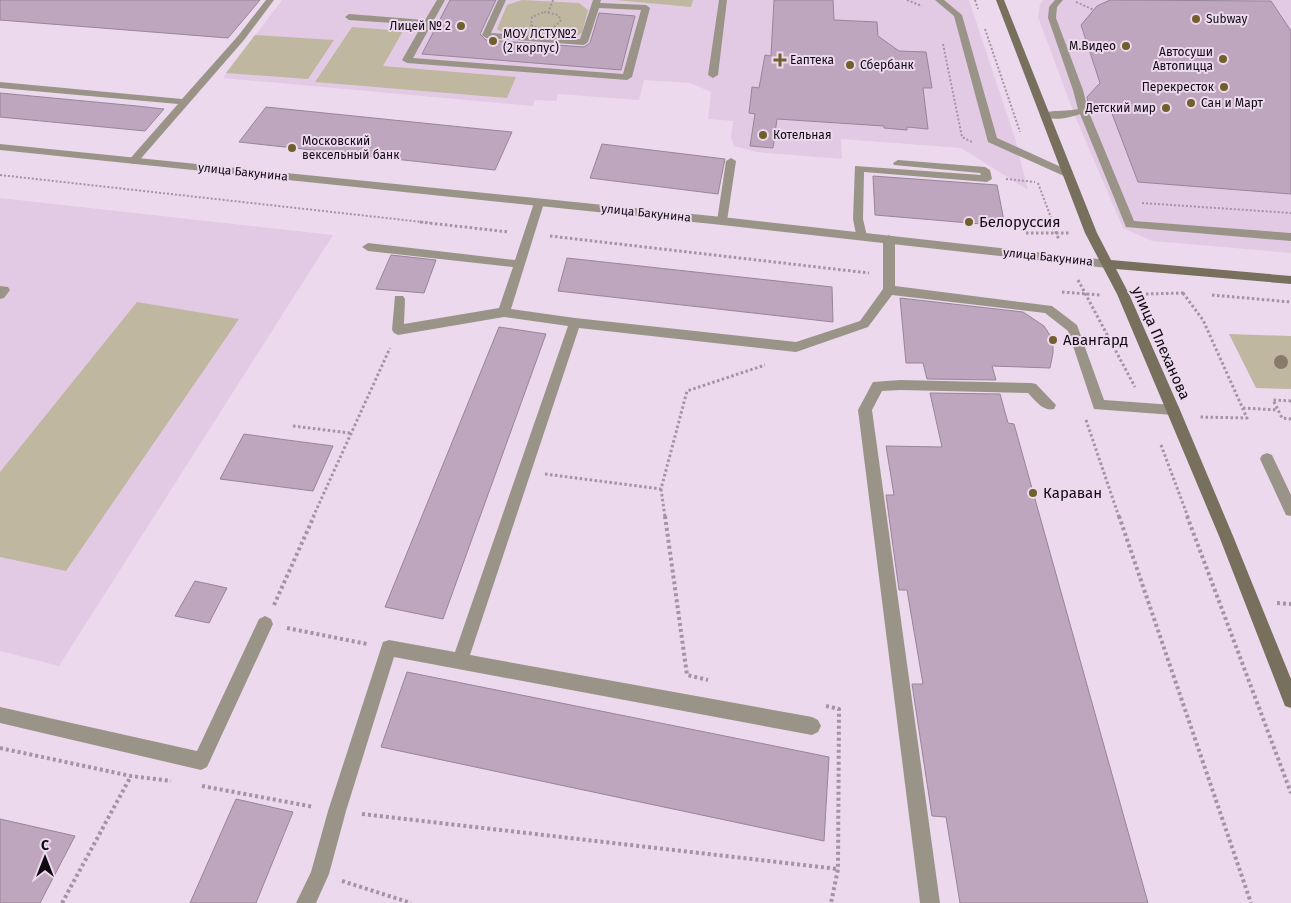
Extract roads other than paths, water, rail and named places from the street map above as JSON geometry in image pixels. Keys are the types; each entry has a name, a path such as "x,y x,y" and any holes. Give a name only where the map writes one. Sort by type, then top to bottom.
{"main road":[{"name":"улица Плеханова","path":"1000,0 1091,233 1122,294 1173,410 1226,536 1291,700"},
{"name":"улица Бакунина","path":"1107,264 1291,280"}],"street":[{"path":"134,161 241,38 270,0"},
{"path":"441,0 408,60 627,77 646,8 597,2"},
{"path":"502,0 486,34 584,42 597,2"},
{"path":"597,2 608,0"},
{"path":"713,75 723,0"},
{"path":"939,0 958,15 992,140 1068,174"},
{"path":"1059,0 1053,7 1052,18 1078,90 1082,110 1130,224 1291,237"},
{"path":"349,17 428,23"},
{"path":"0,85 185,102"},
{"path":"1044,115 1070,115 1082,110"},
{"name":"улица Бакунина","path":"0,147 722,221 1107,264"},
{"path":"722,221 722,206 731,162"},
{"path":"861,236 858,219 859,168 987,180 985,170 898,163"},
{"path":"504,312 539,203"},
{"path":"399,299 398,330 504,312 575,323 796,347 864,324 889,290 889,239"},
{"path":"368,247 518,264"},
{"path":"0,290 4,290 0,295"},
{"path":"889,290 1048,309 1073,328 1099,405 1148,410 1173,410"},
{"path":"460,661 575,323"},
{"path":"930,903 865,410 878,386 900,385 1031,388 1049,405"},
{"path":"1267,459 1291,510"},
{"path":"0,715 201,761 265,624"},
{"path":"306,903 320,874 337,811 389,648 812,726"}],"place":[{"name":"Subway","path":"1196,19"},
{"name":"Лицей № 2","path":"461,26"},
{"name":"МОУ ЛСТУ№2 (2 корпус)","path":"493,41"},
{"name":"М.Видео","path":"1126,46"},
{"name":"Автосуши Автопицца","path":"1223,59"},
{"name":"Еаптека","path":"780,60"},
{"name":"Сбербанк","path":"850,65"},
{"name":"Перекресток","path":"1224,87"},
{"name":"Сан и Март","path":"1191,103"},
{"name":"Детский мир","path":"1166,108"},
{"name":"Котельная","path":"763,135"},
{"name":"Московский вексельный банк","path":"292,148"},
{"name":"Белоруссия","path":"969,222"},
{"name":"Авангард","path":"1053,340"},
{"name":"Караван","path":"1033,493"}]}
